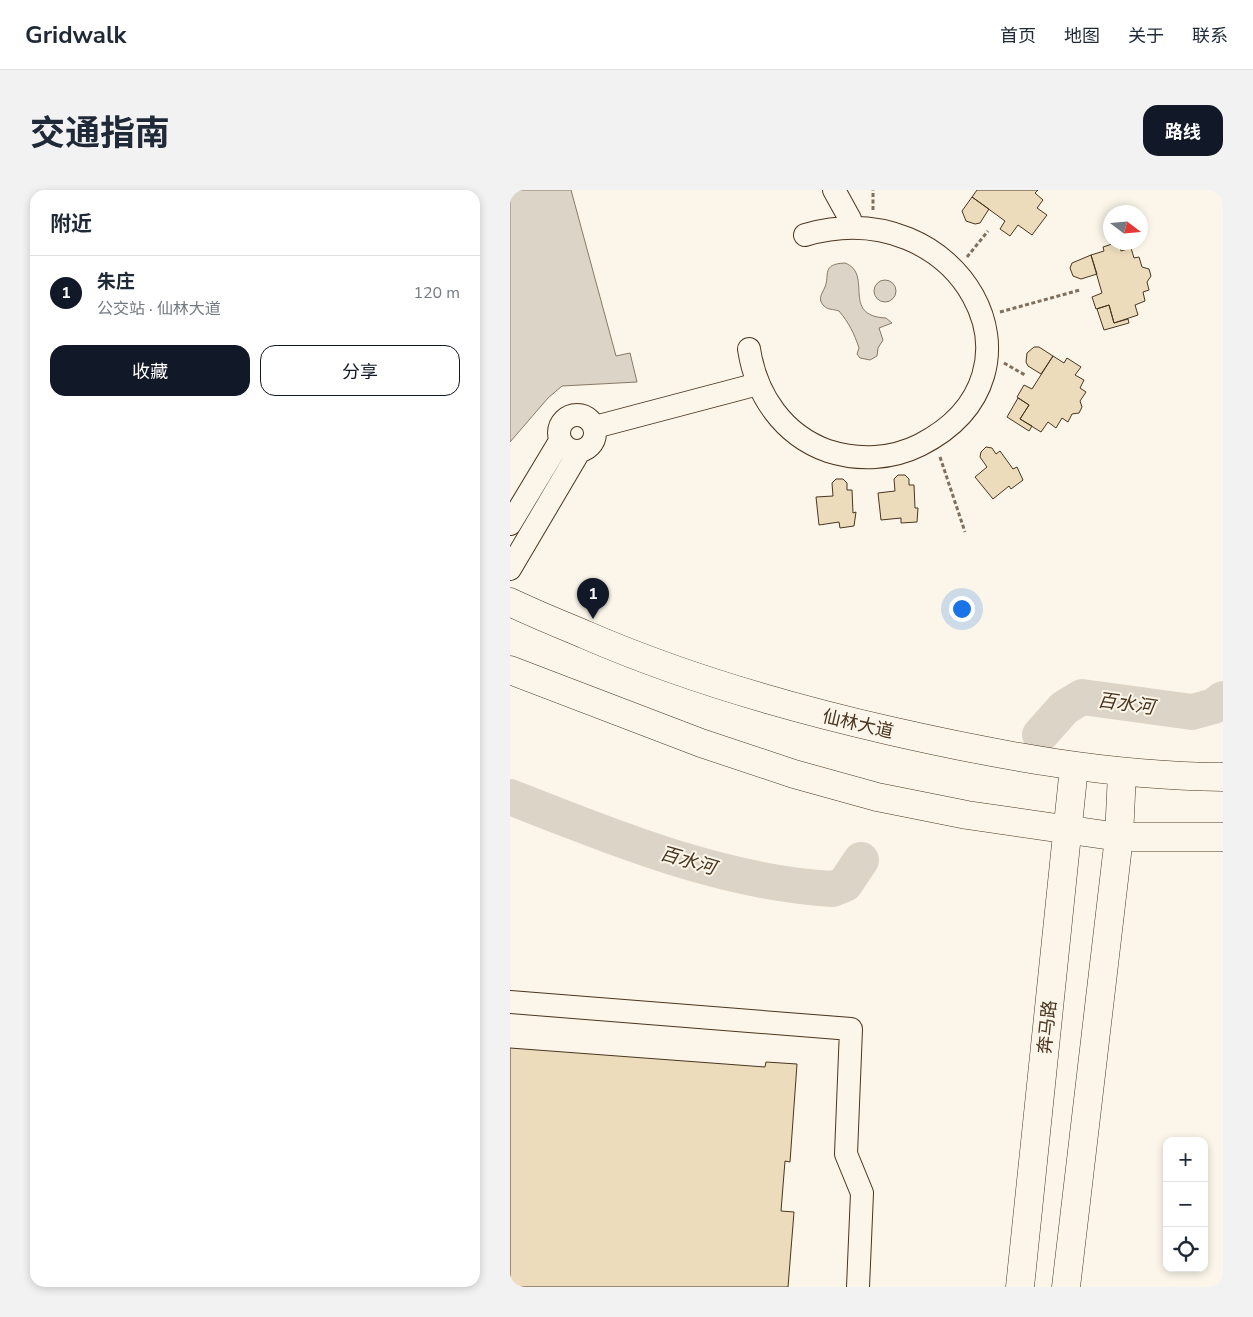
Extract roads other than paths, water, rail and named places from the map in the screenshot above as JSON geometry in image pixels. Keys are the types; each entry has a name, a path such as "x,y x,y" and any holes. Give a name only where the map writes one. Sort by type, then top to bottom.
{"main road":[{"name":"仙林大道","path":"510,602 624,651 699,680 826,717 968,749 1074,767 1122,773 1223,777"},
{"path":"510,670 701,743 794,774 877,797 967,815 1119,837 1223,837"},
{"name":"奔马路","path":"1020,1287 1074,767"},
{"path":"1066,1287 1119,837 1122,773"}],"lane":[{"path":"834,190 850,219"},
{"path":"749,349 758,384 771,408 789,428 804,440 838,454 866,457 894,455 912,449 933,437 956,418 976,387 986,352 985,316 973,280 962,264 934,237 917,228 899,222 872,218 850,219 822,226 805,235"},
{"path":"595,427 758,384"},
{"path":"510,524 569,447 591,446 595,439 595,427 590,419 583,416 569,416 560,427 569,447"},
{"path":"510,569 569,447"},
{"path":"510,1002 851,1029 846,1154 862,1193 858,1287"}],"waterway":[{"name":"百水河","path":"1040,735 1064,708 1082,697 1192,712 1214,706 1223,699"},
{"name":"百水河","path":"510,797 668,856 750,878 833,889 845,884 861,860"}],"place":[{"name":"朱庄","path":"593,619"}]}
